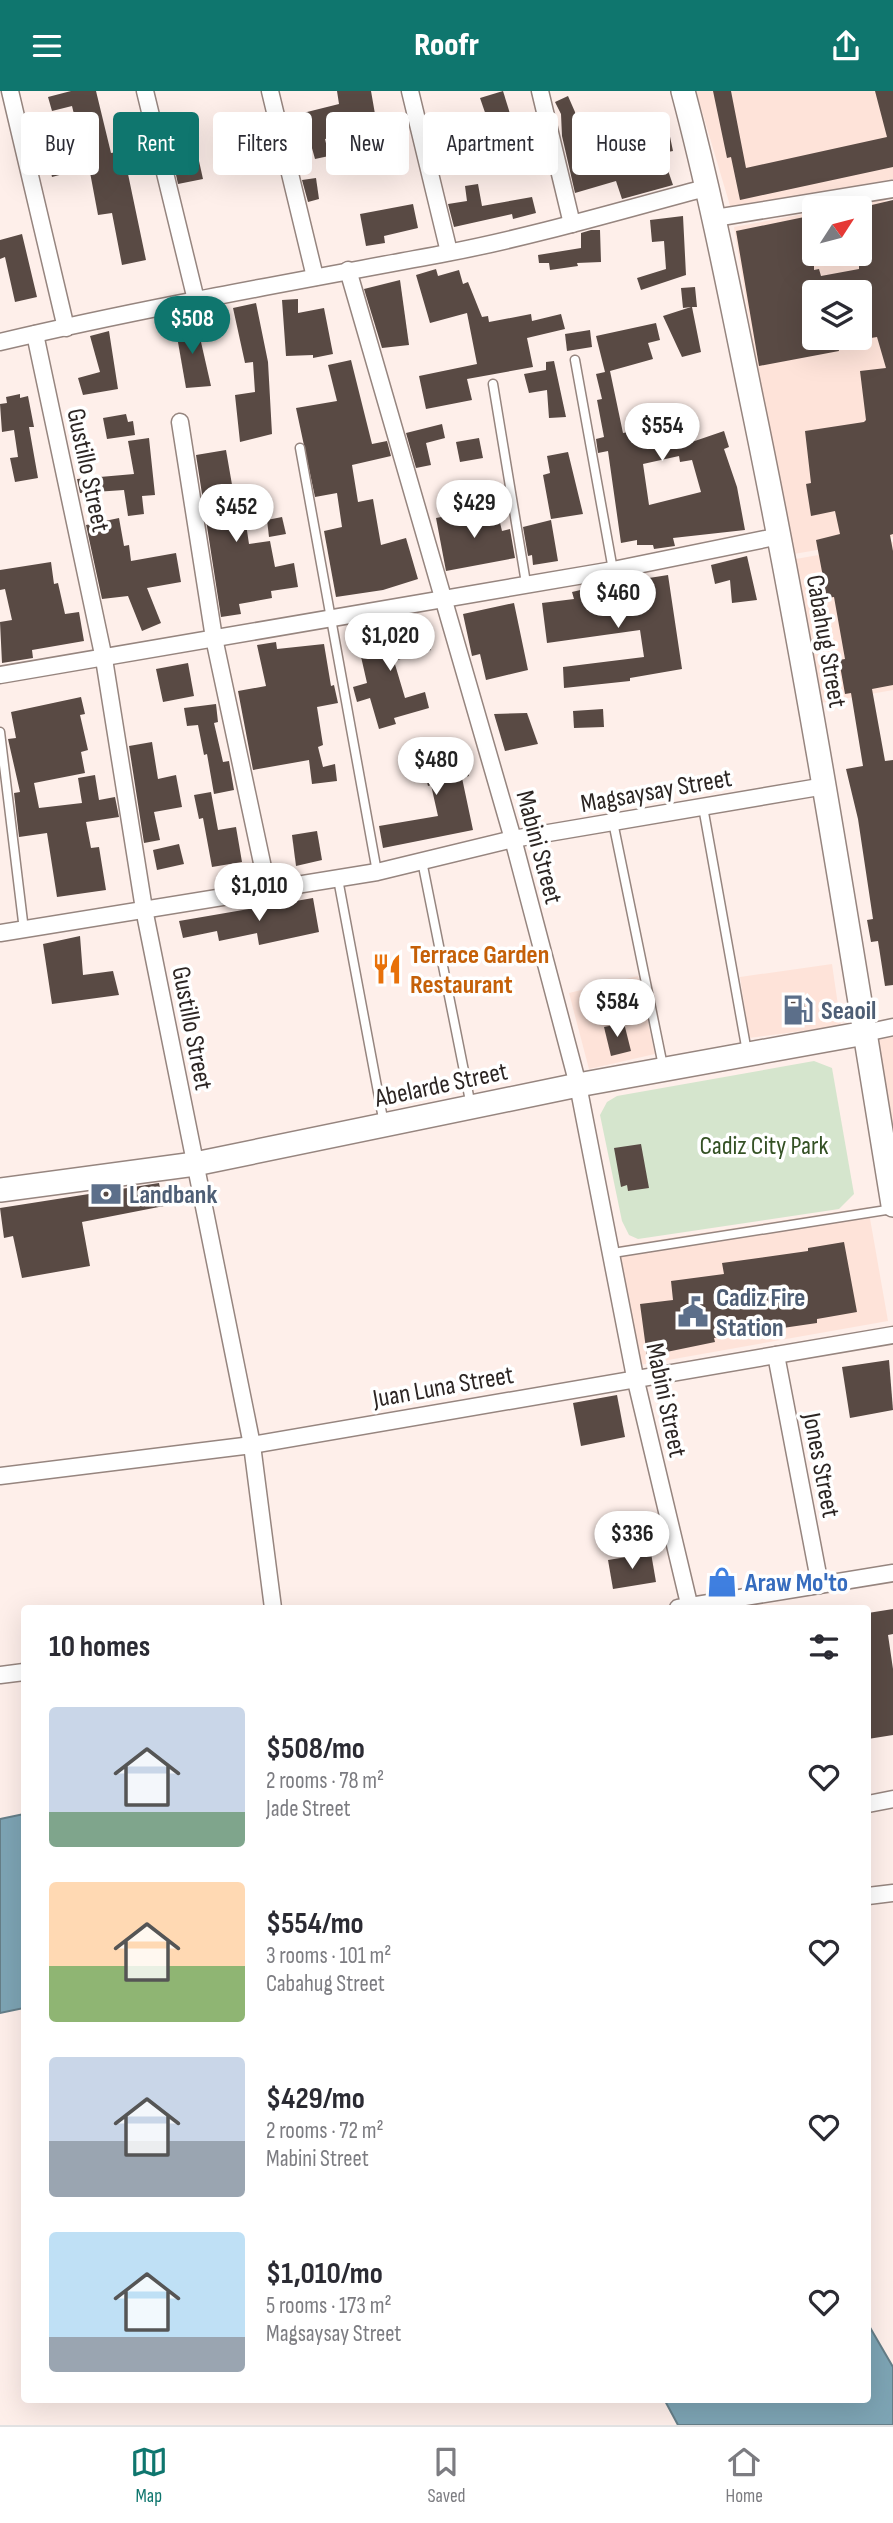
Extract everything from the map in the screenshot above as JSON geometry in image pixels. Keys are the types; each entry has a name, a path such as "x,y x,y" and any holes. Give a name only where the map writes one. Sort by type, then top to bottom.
{"street":[{"path":"10,91 66,328"},
{"path":"145,91 196,300"},
{"path":"270,91 315,277"},
{"path":"410,91 449,252"},
{"path":"540,91 572,224"},
{"name":"Cabahug Street","path":"683,91 709,187 780,536 825,786 893,1207"},
{"path":"0,342 196,300 449,252 572,224 709,187"},
{"path":"715,218 893,189"},
{"name":"Mabini Street","path":"348,270 513,839 578,1084 635,1377 685,1605"},
{"name":"Gustillo Street","path":"35,334 104,659 144,909 252,1445 273,1605"},
{"path":"180,422 214,638 268,891"},
{"path":"0,675 104,659 526,583 613,571 780,536"},
{"name":"Magsaysay Street","path":"0,933 338,879 513,839 825,786"},
{"name":"Abelarde Street","path":"0,1190 195,1164 578,1084 893,1027"},
{"name":"Juan Luna Street","path":"0,1476 252,1445 635,1377 893,1335"},
{"name":"Jones Street","path":"776,1355 820,1585"},
{"path":"703,1605 893,1573"},
{"path":"0,1675 21,1672"},
{"path":"871,1803 893,1799"},
{"path":"871,1896 893,1893"}],"lane":[{"path":"575,360 613,571"},
{"path":"493,384 526,583"},
{"path":"300,448 377,872"},
{"path":"0,732 24,930"},
{"path":"703,807 747,1054"},
{"path":"613,822 664,1069"},
{"path":"422,861 471,1107"},
{"path":"338,879 384,1125"},
{"path":"613,1253 893,1207"}],"shaded area":[{"path":"696,91 893,91 893,179 731,209"},
{"path":"885,198 893,232 893,537 788,555 734,227 802,214 802,266 872,266 872,200"},
{"path":"893,542 893,690 815,704 790,560"},
{"path":"832,964 841,1026 749,1038 740,977"},
{"path":"638,976 655,1054 589,1069 569,993"},
{"path":"893,1037 893,1124 878,1040"},
{"path":"868,1207 888,1321 640,1365 619,1246"}],"green space":[{"name":"Cadiz City Park","path":"814,1061 832,1068 854,1194 839,1209 638,1239 629,1235 622,1221 600,1115 607,1102 617,1096"}],"water":[{"path":"21,1815 21,2009 0,2013 0,1819"},
{"path":"871,2329 893,2367 893,2425 678,2425 666,2403 871,2403"}],"building":[{"path":"71,91 96,91 113,153 113,175 128,175 146,260 122,265 112,213 98,215 90,175 99,175 99,112 73,112 72,106 52,111 48,97"},
{"path":"337,91 371,91 375,112 326,112 326,157 315,159 312,148 312,112 307,112 339,104"},
{"path":"503,91 509,112 485,112 480,98"},
{"path":"713,91 731,91 746,168 887,137 875,91 893,91 893,167 740,200 731,157 727,158"},
{"path":"568,96 575,112 572,112 572,175 670,175 673,185 622,199 616,181 575,193 562,136 561,114 555,102"},
{"path":"199,161 203,179 178,184 176,175 199,175"},
{"path":"316,178 319,199 308,202 302,180"},
{"path":"478,184 482,206 532,197 536,213 513,219 512,214 454,227 448,204 467,201 465,186"},
{"path":"893,200 893,534 890,535 893,551 893,685 872,689 885,761 893,760 893,985 885,986 878,941 871,942 867,920 873,919 858,819 846,769 863,766 851,693 845,694 839,660 845,659 834,597 827,598 816,540 840,534 835,511 811,516 806,484 811,483 805,431 866,420 860,371 886,368 877,337 872,338 872,280 802,280 802,350 839,351 759,366 736,231 802,217 802,266 814,266 814,270 819,269 821,276 859,269 859,266 872,266 872,205"},
{"path":"413,204 418,228 384,236 385,243 366,246 360,214"},
{"path":"683,216 686,275 641,290 637,278 666,269 664,241 652,242 650,220"},
{"path":"600,230 601,262 577,263 578,266 550,270 549,263 539,263 538,255 581,248 581,233"},
{"path":"22,234 37,297 15,302 5,257 0,259 0,240"},
{"path":"436,269 438,276 459,270 463,284 468,282 482,317 488,316 489,322 531,314 532,321 561,314 565,329 527,338 533,367 467,379 472,400 426,409 419,376 477,364 467,313 430,323 416,275"},
{"path":"400,280 409,345 382,348 364,289"},
{"path":"695,287 697,307 692,307 701,352 682,357 663,316 691,307 683,308 681,288"},
{"path":"298,299 298,313 324,308 333,354 313,358 313,355 286,356 282,300"},
{"path":"256,303 268,362 272,434 240,442 235,395 255,392 253,362 245,363 233,308"},
{"path":"196,320 211,386 186,388 175,325"},
{"path":"656,323 660,340 648,343 653,359 610,371 623,433 650,428 649,423 681,414 689,443 724,431 729,447 724,449 737,487 745,530 673,538 675,546 654,549 653,545 637,545 637,540 621,543 608,451 598,453 596,439 604,437 597,400 602,399 596,374 605,372 596,336","holes":["679,456 680,462 692,460 701,492 649,505 643,464"]},
{"path":"590,330 592,347 567,351 565,334"},
{"path":"109,331 118,389 83,395 78,378 100,372 90,336"},
{"path":"351,360 372,444 387,441 391,456 352,465 358,502 373,499 381,545 406,538 418,579 383,590 336,597 324,531 342,527 337,493 315,497 296,408 337,401 328,365"},
{"path":"554,361 566,417 549,418 547,390 529,393 524,374 546,370 546,362"},
{"path":"20,394 20,398 28,396 34,427 29,427 38,478 15,482 10,458 18,457 14,430 2,432 0,404 7,403 6,397"},
{"path":"126,414 128,422 133,421 135,435 107,439 103,418"},
{"path":"442,424 445,438 426,443 431,465 416,468 406,433"},
{"path":"149,438 155,495 142,496 144,514 128,516 124,490 80,493 77,479 134,474 128,441"},
{"path":"479,438 483,458 460,462 456,442"},
{"path":"226,450 239,525 246,524 249,544 270,541 275,567 294,563 298,587 271,591 272,598 239,604 241,614 221,617 196,455"},
{"path":"568,452 583,514 551,519 543,475 550,473 547,456"},
{"path":"497,510 502,531 510,529 515,558 446,571 436,518 457,514 458,518"},
{"path":"282,517 286,534 269,537 267,520"},
{"path":"119,518 124,546 129,545 131,561 176,553 181,582 147,588 161,623 142,631 128,596 102,599 86,525"},
{"path":"551,520 558,561 533,565 532,555 528,556 523,527"},
{"path":"747,556 757,600 732,603 730,580 715,584 711,565"},
{"path":"51,562 54,584 58,583 65,614 79,612 84,641 32,650 33,658 2,663 0,622 12,620 5,589 0,590 0,570"},
{"path":"668,575 682,669 630,678 630,681 564,688 563,667 644,657 640,630 547,643 542,603 574,599 572,592 593,587 595,596 632,592 630,581"},
{"path":"514,603 528,670 486,680 480,654 472,656 463,614"},
{"path":"423,623 431,650 394,661 405,698 425,692 429,708 394,718 396,724 379,729 370,698 357,702 353,687 367,683 357,639"},
{"path":"276,642 277,649 324,644 331,686 334,685 338,703 317,707 323,745 318,747 323,767 335,764 337,781 312,784 309,760 253,770 238,691 266,686 257,645"},
{"path":"188,663 194,696 163,702 156,669"},
{"path":"81,697 85,714 80,715 88,750 81,752 85,773 34,783 39,808 82,803 78,778 95,775 99,800 115,797 119,817 86,822 91,848 99,847 106,890 57,897 47,833 19,837 14,793 20,792 8,739 16,738 11,712"},
{"path":"216,704 218,722 214,723 223,762 229,761 234,790 214,794 207,754 204,755 198,725 187,726 184,708"},
{"path":"603,709 604,727 574,728 573,711"},
{"path":"527,713 538,744 505,751 494,714"},
{"path":"450,737 457,763 465,761 469,776 462,778 473,830 383,848 379,826 438,816 431,785 428,786 423,765 416,767 411,746"},
{"path":"152,742 158,779 176,775 182,807 154,812 160,840 144,843 129,746"},
{"path":"211,792 218,830 236,827 242,862 212,867 203,818 199,819 194,795"},
{"path":"317,831 322,860 296,866 292,835"},
{"path":"179,844 184,864 157,870 153,850"},
{"path":"313,898 319,932 259,945 257,933 219,941 217,931 183,938 179,921"},
{"path":"80,936 83,975 113,971 119,995 52,1004 43,944"},
{"name":"Seaoil","path":"804,1000 807,1017 791,1019 788,1002"},
{"path":"624,1023 631,1051 611,1056 604,1027"},
{"path":"641,1144 649,1188 628,1191 627,1185 621,1187 614,1148"},
{"path":"159,1183 164,1206 82,1222 90,1266 22,1278 13,1236 4,1238 0,1208"},
{"path":"844,1242 857,1312 817,1319 817,1323 714,1338 715,1342 647,1356 640,1304 673,1300 671,1281 724,1274 722,1263 808,1251 808,1248"},
{"path":"889,1360 893,1410 850,1418 842,1367"},
{"path":"617,1395 625,1437 581,1446 573,1403"},
{"path":"651,1553 656,1582 613,1589 608,1560"},
{"path":"893,1609 893,1634 888,1635 893,1669 893,1735 871,1739 871,1613"}],"place":[{"name":"Terrace Garden Restaurant","path":"387,969"},
{"name":"Seaoil","path":"798,1010"},
{"name":"Landbank","path":"106,1194"},
{"name":"Cadiz Fire Station","path":"693,1312"},
{"name":"Araw Mo'to","path":"722,1582"}]}
